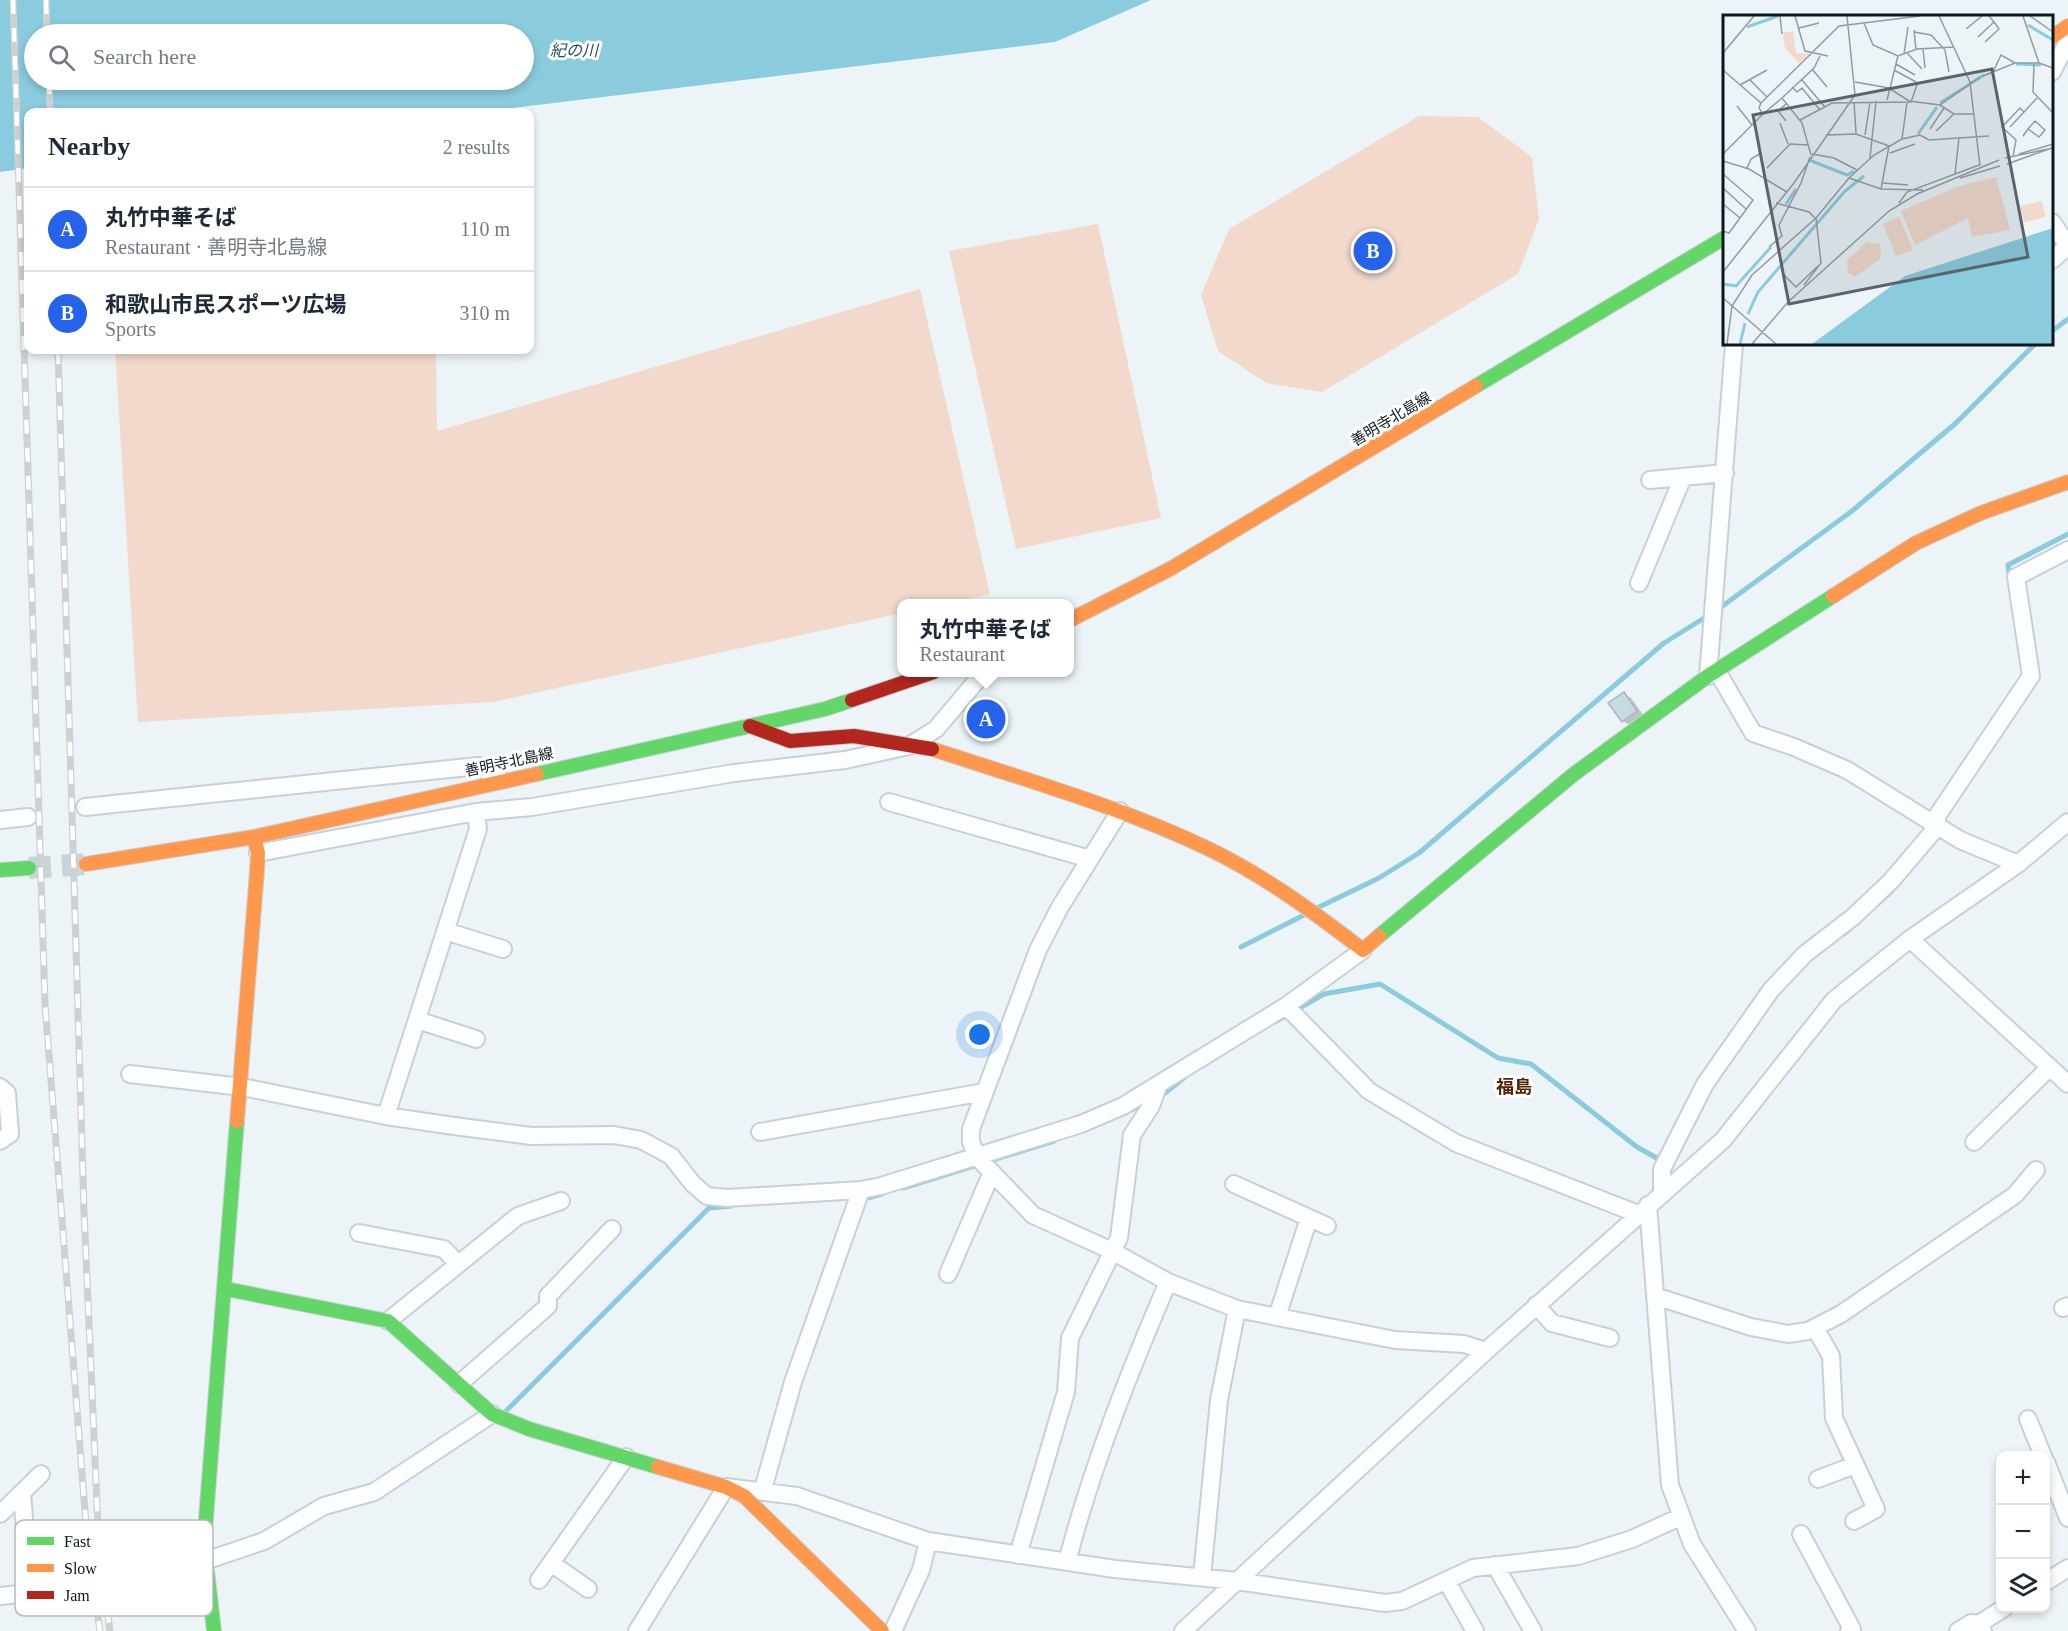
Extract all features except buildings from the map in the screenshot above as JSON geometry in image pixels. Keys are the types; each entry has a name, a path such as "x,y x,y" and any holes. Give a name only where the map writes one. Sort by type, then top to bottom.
{"street":[{"path":"2053,36 2068,26"},
{"path":"2053,70 2068,41"},
{"path":"2053,224 2068,246 2053,259"},
{"name":"善明寺北島線","path":"1074,618 1170,569 1723,239"},
{"path":"1734,345 1714,611 1712,674 1753,733 1794,747 1847,770 1960,840 2018,864"},
{"path":"1650,480 1725,473"},
{"path":"1639,583 1683,477"},
{"path":"130,1074 242,1087 386,1116 531,1136 614,1135 642,1140 671,1156 693,1184 707,1196 727,1198 861,1190 984,1165 1123,1106 1155,1095 1289,1010 1574,774 1712,674 1916,543 1981,513 2068,482"},
{"path":"1662,1193 1664,1164 1705,1084 1771,990 1805,954 1853,917 1891,881 1937,827 1937,816 2031,676 2016,577 2068,550"},
{"name":"善明寺北島線","path":"86,864 256,845 501,780 825,709 919,677"},
{"path":"209,1520 242,1087 256,845 476,812 532,807 657,785 845,760 909,746 936,729 980,677"},
{"path":"750,726 790,741 854,736 932,749 1119,811 1211,850 1305,905 1363,951"},
{"path":"85,807 478,766 501,780"},
{"path":"889,802 1090,859"},
{"path":"1119,811 1038,950 971,1129 970,1142 984,1165 1033,1215 1112,1251 1168,1282 1237,1309 1395,1340 1464,1344 1486,1350"},
{"path":"386,1116 478,829 476,812"},
{"path":"0,820 28,817"},
{"path":"1183,1631 1486,1350 1723,1140 1834,1000 1910,939 2018,864 2068,822"},
{"path":"0,870 29,867"},
{"path":"445,931 503,949"},
{"path":"1910,939 2068,1083"},
{"path":"1289,1010 1369,1091 1456,1143 1643,1209"},
{"path":"417,1020 476,1038"},
{"path":"1974,1142 2050,1067"},
{"path":"0,1087 7,1093 10,1134 0,1141"},
{"path":"760,1132 984,1092"},
{"path":"1018,1555 1066,1392 1070,1338 1119,1238 1132,1135 1155,1095"},
{"path":"948,1274 984,1165"},
{"path":"1655,1296 1769,1331 1788,1334 1815,1328 1841,1314 2015,1195 2036,1170"},
{"path":"1234,1184 1327,1226"},
{"path":"763,1489 793,1382 861,1190"},
{"path":"388,1321 518,1216 561,1201"},
{"path":"1643,1209 1655,1296 1670,1485 1680,1517 1692,1544 1747,1631"},
{"path":"1277,1317 1309,1218"},
{"path":"459,1384 548,1306 548,1296 612,1229"},
{"path":"359,1233 444,1249 458,1264"},
{"path":"1067,1562 1080,1513 1131,1368 1168,1282"},
{"path":"226,1289 388,1321 497,1416 726,1487 744,1496 882,1631"},
{"path":"1536,1305 1552,1323 1610,1338"},
{"path":"1203,1577 1219,1400 1237,1309"},
{"path":"1815,1328 1831,1356 1834,1418 1876,1509 1854,1521"},
{"path":"213,1564 264,1541 324,1506 374,1492 497,1416"},
{"path":"2028,1419 2041,1451"},
{"path":"539,1580 626,1457"},
{"path":"1818,1479 1855,1465"},
{"path":"2050,1472 2068,1518"},
{"path":"0,1514 41,1474"},
{"path":"726,1487 763,1489 829,1505 927,1541 1067,1562 1237,1581 1385,1603 1402,1601 1473,1568 1578,1556 1632,1539 1680,1517"},
{"path":"637,1631 726,1487"},
{"path":"22,1493 24,1520"},
{"path":"1801,1534 1852,1629 1849,1631"},
{"path":"893,1631 921,1570 927,1541"},
{"path":"551,1563 588,1589"},
{"path":"1496,1564 1533,1631"},
{"path":"2050,1579 2068,1568"},
{"path":"1447,1582 1475,1631"},
{"path":"0,1596 15,1594"},
{"path":"1958,1631 1971,1623 1981,1628 1998,1613"},
{"path":"212,1616 214,1631"}],"shaded area":[{"path":"1419,116 1478,117 1532,157 1539,219 1518,274 1322,392 1266,383 1218,351 1201,295 1229,229"},
{"path":"1098,224 1161,518 1016,549 949,251"},
{"path":"920,289 990,594 967,599 897,599 897,614 493,702 138,722 115,354 436,354 437,431"}],"water":[{"name":"紀の川","path":"0,0 1151,0 1055,42 513,108 24,108 24,169 0,172"}],"waterway":[{"path":"2053,330 2068,319"},
{"path":"1717,610 1852,511 1956,423 2034,345"},
{"path":"2010,578 2008,565 2068,534"},
{"path":"1317,908 1379,878 1419,853 1664,643 1709,615"},
{"path":"1844,934 1891,892"},
{"path":"1241,947 1306,914"},
{"path":"1275,1022 1324,994 1380,984 1498,1058 1531,1064 1637,1147 1662,1161"},
{"path":"1160,1097 1185,1077"},
{"path":"1127,1112 1146,1103"},
{"path":"903,1188 1054,1141"},
{"path":"864,1199 882,1194"},
{"path":"504,1413 709,1208 731,1206"}],"tunnel":[{"path":"29,868 86,864"}],"railway":[{"path":"13,0 24,345"},
{"path":"46,0 47,24"},
{"path":"49,90 50,108"},
{"path":"24,354 45,1004 86,1520"},
{"path":"58,354 84,1211 98,1520"},
{"path":"98,1616 100,1631"},
{"path":"108,1616 110,1631"}],"traffic: fast":[{"path":"1476,386 1723,239"},
{"path":"1379,936 1574,774 1708,676 1833,596"},
{"path":"537,774 825,709 852,700"},
{"path":"0,870 29,868"},
{"path":"206,1520 237,1121"},
{"path":"226,1289 388,1321 492,1414 529,1429 658,1467"},
{"path":"212,1616 214,1631"}],"traffic: slow":[{"path":"2053,36 2068,26"},
{"path":"1074,618 1170,569 1476,386"},
{"path":"1833,596 1916,543 1981,513 2068,482"},
{"path":"932,749 1108,807 1211,850 1290,896 1363,950 1379,936"},
{"path":"86,864 254,837 537,774"},
{"path":"237,1121 257,871 258,853 254,837"},
{"path":"658,1467 726,1487 744,1496 882,1631"}],"traffic: jam":[{"path":"852,700 919,677"},
{"path":"750,726 790,741 854,736 932,749"}],"place":[{"name":"和歌山市民スポーツ広場","path":"1373,251"},
{"name":"丸竹中華そば","path":"986,719"}],"district":[{"name":"福島","path":"1514,1087"}]}
